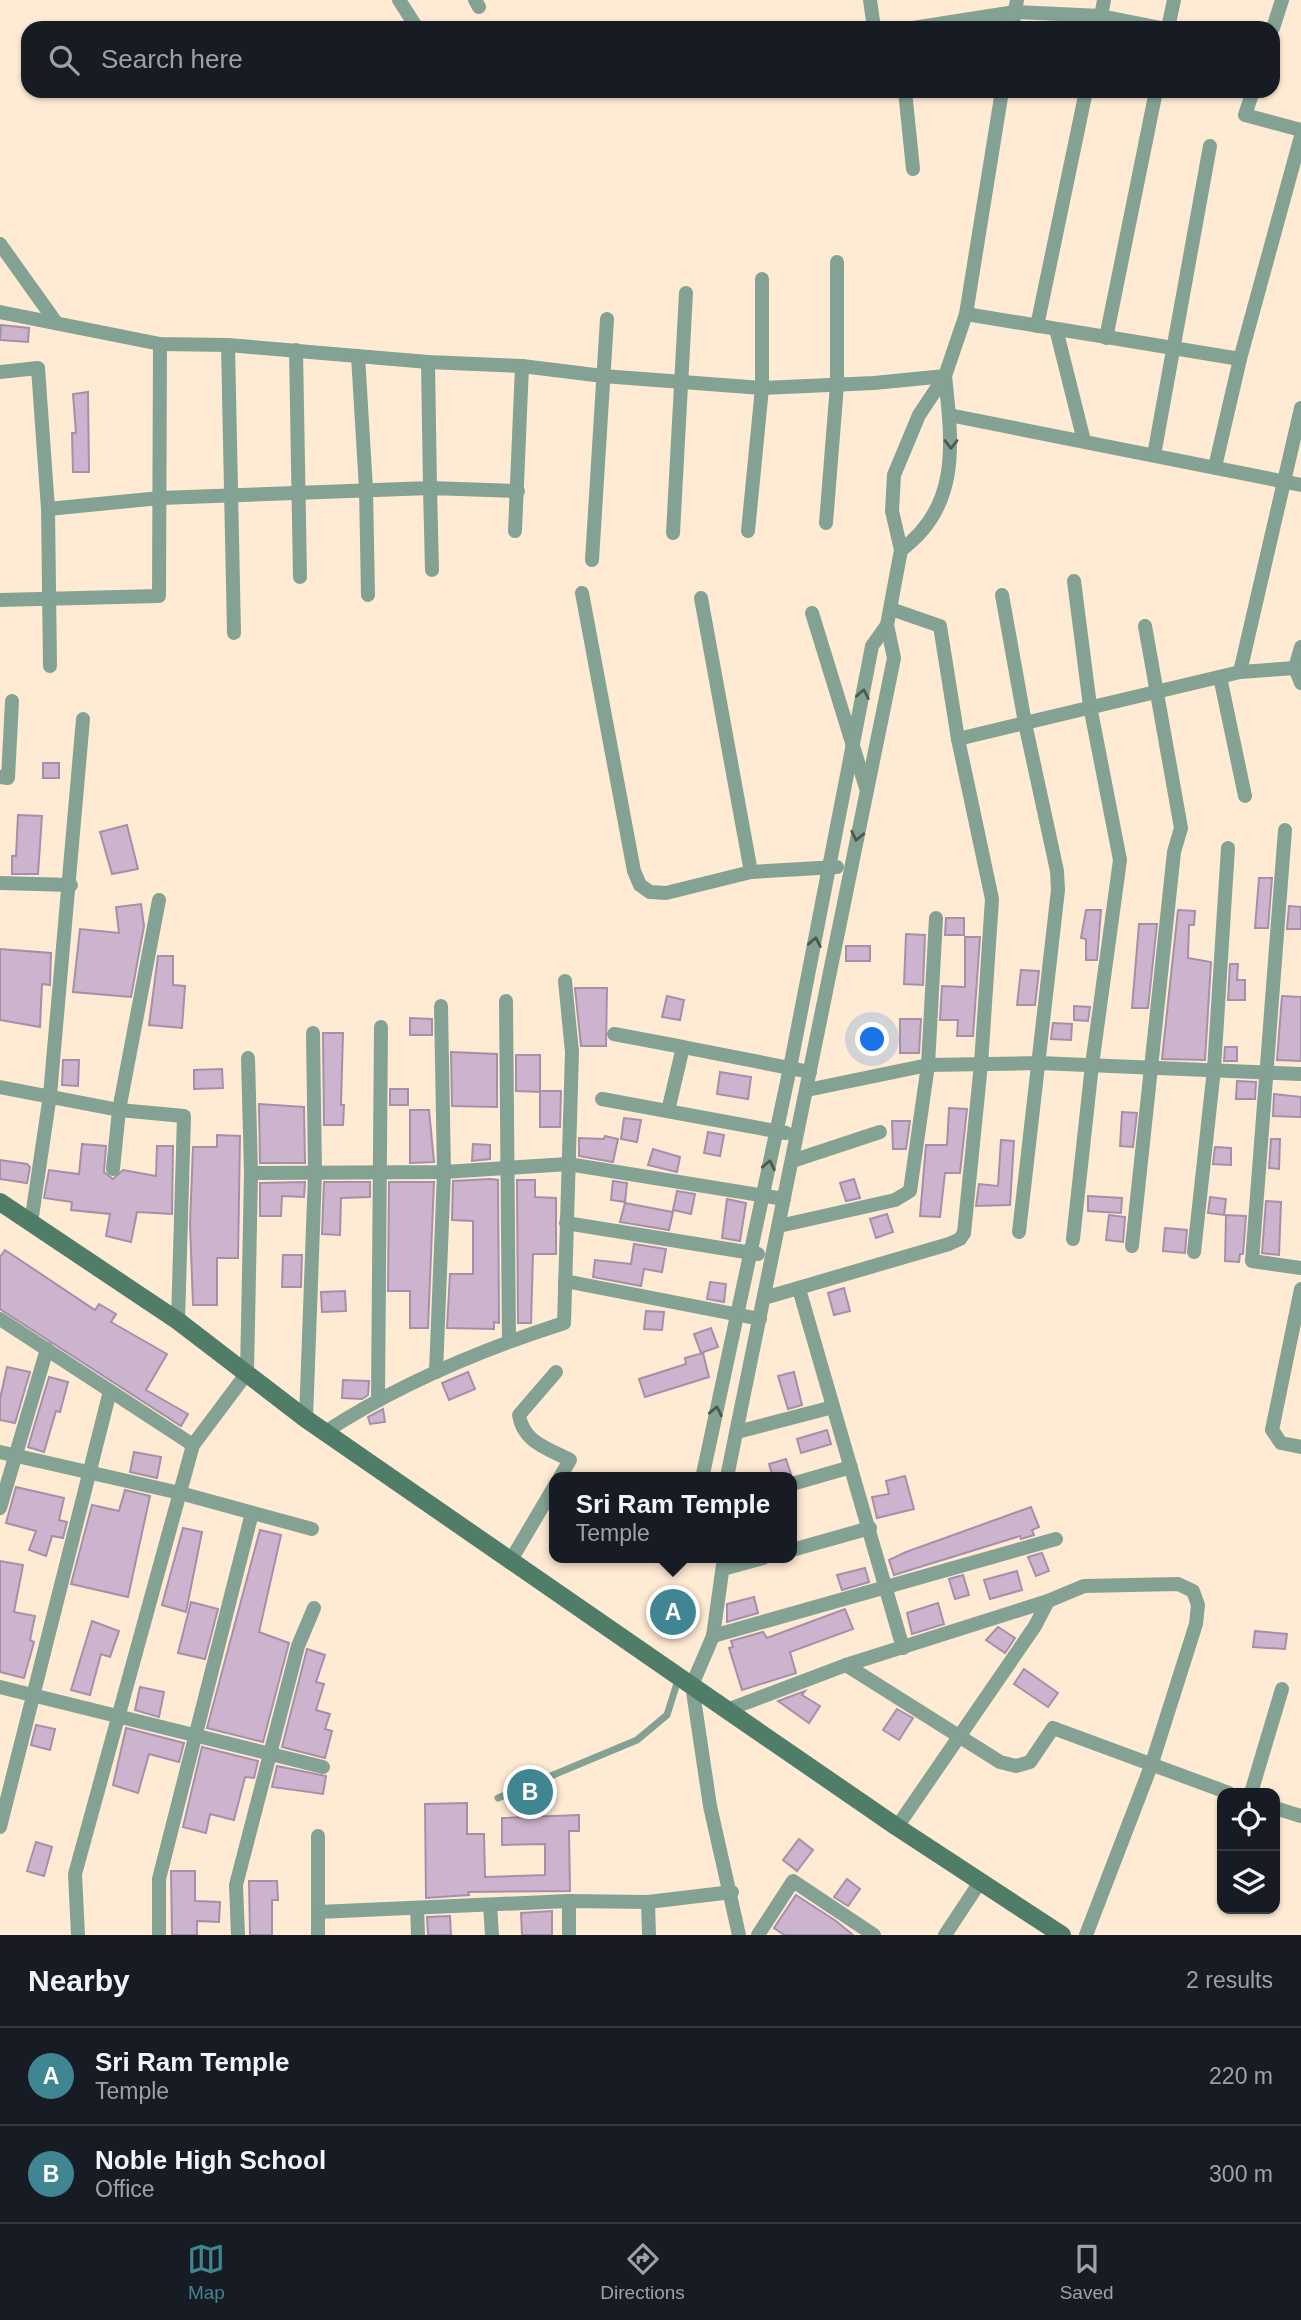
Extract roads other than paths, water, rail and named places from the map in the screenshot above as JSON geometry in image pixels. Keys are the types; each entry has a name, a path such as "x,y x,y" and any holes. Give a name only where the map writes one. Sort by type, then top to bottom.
{"street":[{"path":"399,0 412,21"},
{"path":"870,0 873,21"},
{"path":"1100,21 1104,0"},
{"path":"1170,21 1174,0"},
{"path":"1275,21 1282,0"},
{"path":"946,21 1016,6 1095,21"},
{"path":"906,98 913,169"},
{"path":"704,1472 790,1068 872,646 887,625 891,609 901,550 892,511 894,475 919,415 945,376 966,314 1001,98"},
{"path":"1037,326 1085,98"},
{"path":"1107,338 1155,98"},
{"path":"1250,98 1245,115 1301,131"},
{"path":"1215,467 1240,359 1301,136"},
{"path":"1154,454 1210,146"},
{"path":"0,244 55,321"},
{"path":"826,523 837,385 838,262"},
{"path":"748,531 762,388 762,279"},
{"path":"673,533 686,293"},
{"path":"0,312 160,344 228,345 428,362 522,366 603,376 762,388 945,376"},
{"path":"966,314 1240,359"},
{"path":"592,560 607,319"},
{"path":"1056,329 1084,441"},
{"path":"0,600 48,596 159,596 160,344"},
{"path":"228,345 234,633"},
{"path":"296,350 300,577"},
{"path":"358,356 366,489 368,595"},
{"path":"428,362 432,570"},
{"path":"515,531 522,366"},
{"path":"0,372 38,368 48,509 50,666"},
{"path":"901,550 922,535 942,500 951,464 945,376"},
{"path":"1240,672 1282,480 1301,408"},
{"path":"949,415 1301,485"},
{"path":"48,509 232,494 430,488 518,491"},
{"path":"1073,1239 1092,1065 1120,860 1090,706 1074,581"},
{"path":"583,593 634,871 640,885 650,892 666,893 751,872 850,866"},
{"path":"1002,595 1025,723 1057,872 1039,1063 1019,1231"},
{"path":"701,598 751,872"},
{"path":"764,1298 960,1239 964,1233 981,1064 992,899 958,739 940,626 891,609"},
{"path":"813,613 866,789"},
{"path":"728,1472 894,658 887,625"},
{"path":"1132,1246 1154,1067 1174,852 1181,828 1145,626"},
{"path":"1301,647 1295,668 1301,684"},
{"path":"958,739 1090,706 1157,694 1240,672 1295,668"},
{"path":"1220,677 1245,796"},
{"path":"0,777 8,778 12,701"},
{"path":"32,1223 50,1094 71,885 83,719"},
{"path":"1285,830 1252,1261 1301,1268"},
{"path":"1194,1251 1214,1069 1228,848"},
{"path":"0,883 71,885"},
{"path":"113,1169 119,1110 159,900"},
{"path":"779,1226 895,1200 910,1191 928,1065 936,918"},
{"path":"325,1432 378,1398 436,1371 509,1341 564,1323 572,1052 565,982"},
{"path":"506,1002 509,1341"},
{"path":"436,1371 443,1172 441,1006"},
{"path":"378,1398 381,1027"},
{"path":"306,1419 315,1173 313,1033"},
{"path":"614,1034 810,1072"},
{"path":"668,1111 683,1047"},
{"path":"78,1935 75,1874 193,1445 247,1373 251,1173 248,1058"},
{"path":"807,1090 928,1065 1039,1063 1301,1074"},
{"path":"0,1087 50,1094 119,1110 184,1116 178,1321"},
{"path":"602,1099 796,1135"},
{"path":"792,1161 880,1132"},
{"path":"251,1173 443,1172 568,1164 784,1199"},
{"path":"0,1202 178,1321 306,1419 727,1710 897,1827 1062,1935"},
{"path":"566,1223 772,1257"},
{"path":"565,1281 760,1319"},
{"path":"799,1289 904,1648"},
{"path":"1301,1289 1272,1430 1282,1443 1301,1447"},
{"path":"0,1320 193,1445"},
{"path":"0,1508 47,1349"},
{"path":"556,1372 519,1415 521,1430 529,1438 570,1460 562,1472"},
{"path":"0,1827 110,1391"},
{"path":"737,1432 833,1407"},
{"path":"0,1452 180,1493 312,1529"},
{"path":"797,1483 851,1467"},
{"path":"511,1560 549,1495"},
{"path":"159,1935 159,1879 193,1737 253,1513"},
{"path":"797,1549 870,1528"},
{"path":"713,1636 1056,1539"},
{"path":"723,1563 713,1636 686,1680 710,1806 740,1935"},
{"path":"727,1710 846,1665 1048,1601 1084,1586 1178,1584 1193,1591 1198,1605 1196,1624 1151,1766 1086,1935"},
{"path":"897,1827 962,1736 1035,1626 1048,1601"},
{"path":"237,1935 236,1885 268,1753 298,1646 314,1608"},
{"path":"846,1665 1000,1762 1016,1766 1030,1762 1053,1728 1217,1789"},
{"path":"0,1687 193,1737 323,1767"},
{"path":"1252,1788 1282,1689"},
{"path":"1280,1810 1301,1816"},
{"path":"318,1836 318,1935"},
{"path":"758,1935 793,1881 855,1930 874,1935"},
{"path":"945,1935 980,1882"},
{"path":"318,1912 569,1901 649,1902 732,1892"},
{"path":"569,1901 569,1935"},
{"path":"649,1902 649,1935"},
{"path":"490,1905 492,1935"},
{"path":"417,1908 418,1935"}],"lane":[{"path":"498,1798 637,1740 667,1716 686,1680"}],"place":[{"name":"Sri Ram Temple","path":"673,1612"},
{"name":"Noble High School","path":"530,1792"}]}
